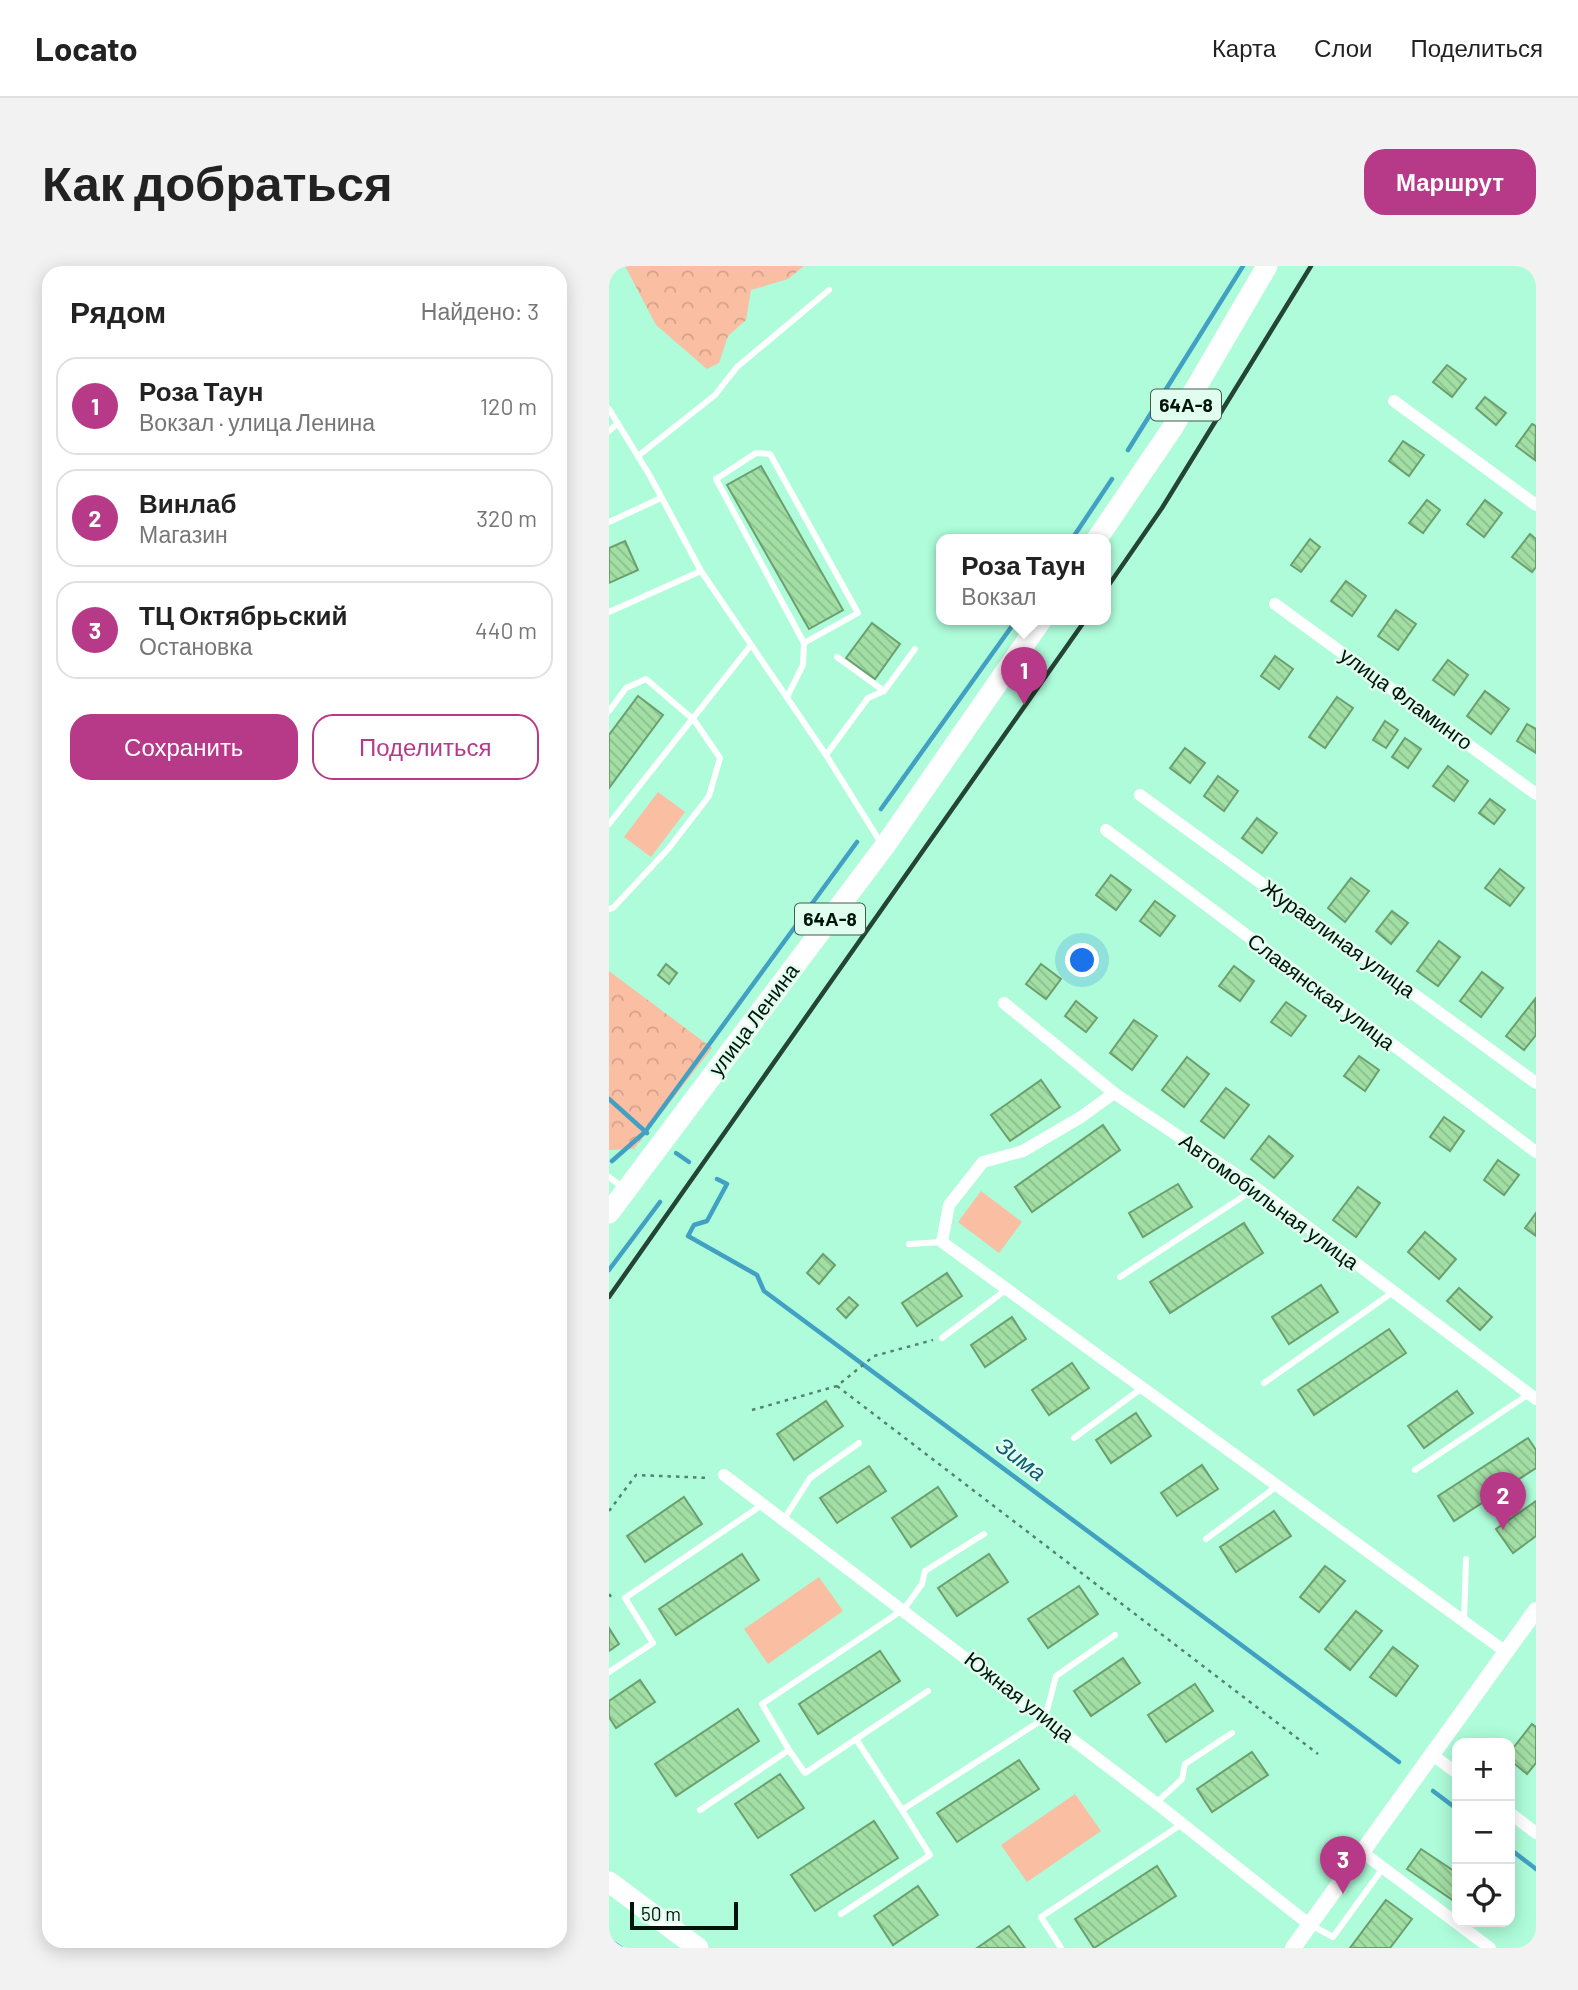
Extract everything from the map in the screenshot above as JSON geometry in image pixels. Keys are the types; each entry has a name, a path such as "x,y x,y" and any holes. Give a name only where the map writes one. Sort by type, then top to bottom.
{"main road":[{"name":"64А-8","path":"1100,534 1173,427 1267,266"},
{"name":"улица Ленина","path":"609,1213 884,848 1038,625"},
{"path":"609,1882 698,1948"}],"street":[{"path":"1394,401 1536,505"},
{"name":"улица Фламинго","path":"1275,604 1536,794"},
{"name":"Журавлиная улица","path":"1140,795 1536,1083"},
{"name":"Славянская улица","path":"1106,830 1536,1152"},
{"name":"Автомобильная улица","path":"1004,1003 1114,1093 1256,1188 1533,1397"},
{"path":"1114,1093 1081,1118 1023,1151 983,1162 949,1205 942,1242 1506,1652"},
{"name":"Южная улица","path":"724,1475 1156,1802 1310,1924"},
{"path":"1293,1948 1536,1610"},
{"path":"1431,1754 1452,1769"},
{"path":"1515,1817 1536,1833"},
{"path":"1362,1852 1490,1948"}],"lane":[{"path":"638,456 715,395 737,367 829,290"},
{"path":"609,409 701,571 826,755 884,848"},
{"path":"609,431 618,424"},
{"path":"787,697 803,665 804,643 716,479 756,453 770,454 858,612 804,643"},
{"path":"609,522 660,498"},
{"path":"609,612 701,571"},
{"path":"609,824 751,645"},
{"path":"826,755 868,698 884,691 915,649"},
{"path":"837,657 884,691"},
{"path":"609,711 626,688 646,679 694,720 720,758 709,796 669,848 613,908 609,909"},
{"path":"609,1177 627,1190"},
{"path":"1120,1278 1256,1188"},
{"path":"909,1244 942,1242"},
{"path":"942,1338 1007,1289"},
{"path":"1263,1383 1393,1292"},
{"path":"1074,1438 1142,1388"},
{"path":"1415,1469 1533,1397"},
{"path":"784,1519 810,1478 859,1443"},
{"path":"1206,1539 1277,1486"},
{"path":"609,1672 653,1643 625,1598 764,1504"},
{"path":"928,1691 805,1773 762,1704 904,1609 922,1584 925,1571 984,1534"},
{"path":"1464,1623 1466,1559"},
{"path":"902,1810 1045,1718 1056,1688 1056,1676 1115,1635"},
{"path":"1156,1802 1182,1779 1185,1764 1233,1733"},
{"path":"841,1914 930,1855 856,1739"},
{"path":"701,1810 789,1750"},
{"path":"1061,1948 1041,1917 1182,1824"},
{"path":"1310,1924 1333,1937 1383,1868"}],"path":[{"path":"753,1410 837,1386 874,1356 942,1338"},
{"path":"837,1386 1318,1754"},
{"path":"609,1511 636,1475 707,1479 724,1475"},
{"path":"609,1594 616,1604"}],"green space":[{"path":"625,266 804,266 788,279 751,290 746,320 728,336 719,363 707,369 656,325"},
{"path":"658,792 685,812 651,857 624,837"},
{"path":"609,971 712,1048 634,1149 609,1150"},
{"path":"981,1191 1022,1222 999,1253 958,1222"},
{"path":"819,1577 843,1611 768,1664 744,1629"},
{"path":"1075,1794 1101,1831 1027,1882 1001,1845"}],"building":[{"path":"1447,365 1466,379 1452,397 1433,382"},
{"path":"1485,397 1506,413 1496,425 1476,408"},
{"path":"1532,424 1536,426 1535,460 1516,446"},
{"path":"1403,441 1424,455 1409,476 1389,461"},
{"path":"761,466 843,610 809,629 727,485"},
{"path":"1427,500 1440,510 1423,533 1409,523"},
{"path":"1485,500 1502,513 1484,537 1467,524"},
{"path":"1530,534 1536,539 1536,567 1532,572 1512,557"},
{"path":"1310,539 1320,547 1301,572 1291,565"},
{"path":"625,541 638,570 609,583 609,548"},
{"path":"1346,581 1366,596 1352,616 1331,601"},
{"path":"1396,610 1416,624 1398,650 1378,636"},
{"path":"872,623 900,644 875,679 846,658"},
{"path":"1275,656 1293,669 1279,689 1261,676"},
{"path":"1448,660 1468,675 1454,695 1433,680"},
{"path":"1485,691 1509,709 1491,734 1467,716"},
{"path":"638,696 663,715 609,788 609,735"},
{"path":"1337,697 1353,708 1325,748 1309,737"},
{"path":"1385,721 1398,730 1386,748 1373,740"},
{"path":"1527,724 1536,729 1536,753 1517,741"},
{"path":"1405,738 1421,749 1408,768 1392,757"},
{"path":"1185,748 1205,763 1190,783 1170,768"},
{"path":"1448,766 1468,781 1454,801 1433,786"},
{"path":"1218,776 1238,791 1224,811 1204,796"},
{"path":"1490,799 1505,810 1494,824 1479,813"},
{"path":"1257,818 1277,833 1262,853 1242,838"},
{"path":"1500,869 1524,888 1510,906 1485,888"},
{"path":"1111,875 1131,890 1116,910 1096,895"},
{"path":"1351,878 1369,891 1345,922 1328,908"},
{"path":"1155,901 1175,916 1160,936 1140,921"},
{"path":"1392,911 1408,923 1391,944 1376,931"},
{"path":"1439,941 1460,957 1438,986 1417,971"},
{"path":"666,964 677,973 669,984 658,975"},
{"path":"1041,964 1061,979 1046,999 1026,984"},
{"path":"1234,966 1254,981 1240,1001 1219,986"},
{"path":"1482,972 1503,988 1481,1017 1460,1001"},
{"path":"1535,999 1536,1035 1524,1050 1506,1036"},
{"path":"1076,1001 1097,1018 1086,1032 1065,1016"},
{"path":"1286,1002 1306,1016 1291,1036 1271,1022"},
{"path":"1134,1020 1157,1036 1132,1070 1110,1053"},
{"path":"1359,1056 1379,1070 1365,1091 1344,1076"},
{"path":"1187,1057 1209,1074 1184,1107 1162,1090"},
{"path":"1041,1080 1060,1107 1010,1141 991,1115"},
{"path":"1226,1088 1249,1105 1224,1138 1201,1121"},
{"path":"1444,1117 1464,1131 1450,1151 1430,1137"},
{"path":"1103,1125 1120,1150 1032,1212 1015,1187"},
{"path":"1269,1136 1293,1156 1274,1178 1251,1159"},
{"path":"1498,1160 1519,1175 1504,1195 1484,1180"},
{"path":"1178,1184 1192,1207 1143,1237 1129,1213"},
{"path":"1358,1187 1380,1203 1356,1237 1333,1220"},
{"path":"1536,1213 1536,1236 1525,1228"},
{"path":"1244,1223 1263,1253 1170,1313 1150,1282"},
{"path":"1425,1232 1456,1259 1439,1279 1408,1252"},
{"path":"823,1254 835,1265 819,1284 807,1273"},
{"path":"947,1273 962,1296 917,1326 902,1303"},
{"path":"1321,1285 1338,1312 1289,1344 1272,1317"},
{"path":"1459,1288 1492,1317 1480,1330 1447,1301"},
{"path":"849,1297 858,1305 846,1318 837,1309"},
{"path":"1012,1317 1026,1339 985,1367 971,1345"},
{"path":"1389,1329 1406,1353 1314,1415 1298,1390"},
{"path":"1072,1363 1089,1388 1049,1415 1032,1390"},
{"path":"1457,1391 1473,1413 1424,1448 1408,1426"},
{"path":"826,1401 843,1426 794,1460 777,1434"},
{"path":"1136,1413 1151,1436 1111,1463 1096,1440"},
{"path":"1528,1438 1536,1450 1536,1468 1454,1521 1438,1496"},
{"path":"1202,1465 1218,1489 1177,1516 1161,1493"},
{"path":"869,1466 886,1491 837,1523 820,1498"},
{"path":"938,1487 957,1516 911,1547 892,1518"},
{"path":"684,1497 702,1524 645,1562 627,1536"},
{"path":"1536,1501 1536,1536 1513,1553 1496,1529"},
{"path":"1274,1511 1291,1536 1236,1572 1220,1547"},
{"path":"742,1554 759,1580 676,1635 659,1609"},
{"path":"989,1554 1008,1582 957,1616 938,1588"},
{"path":"1325,1566 1345,1581 1319,1612 1300,1597"},
{"path":"1079,1586 1098,1614 1048,1648 1028,1619"},
{"path":"1356,1611 1382,1631 1350,1670 1325,1649"},
{"path":"609,1628 619,1644 609,1651"},
{"path":"1393,1647 1418,1666 1396,1696 1370,1677"},
{"path":"880,1651 900,1681 818,1734 799,1704"},
{"path":"1123,1658 1140,1683 1091,1716 1074,1691"},
{"path":"640,1680 655,1702 616,1728 609,1717 609,1701"},
{"path":"1195,1684 1213,1711 1166,1742 1148,1715"},
{"path":"738,1709 759,1741 676,1796 655,1764"},
{"path":"1532,1724 1536,1727 1536,1763 1527,1774 1515,1764 1515,1746"},
{"path":"1252,1752 1268,1775 1212,1812 1197,1789"},
{"path":"1019,1760 1039,1789 957,1842 937,1813"},
{"path":"780,1774 804,1808 758,1838 735,1804"},
{"path":"874,1821 898,1858 815,1911 791,1875"},
{"path":"1421,1849 1452,1870 1452,1900 1407,1869"},
{"path":"1157,1866 1176,1896 1094,1948 1075,1919"},
{"path":"918,1886 938,1915 893,1945 874,1916"},
{"path":"1386,1900 1412,1919 1390,1948 1350,1948"},
{"path":"1009,1926 1025,1948 977,1948"}],"waterway":[{"path":"1128,450 1243,266"},
{"path":"1075,534 1112,479"},
{"path":"881,809 1013,625"},
{"path":"612,1161 645,1132 857,842"},
{"name":"Зима","path":"609,1099 647,1133"},
{"name":"Зима","path":"676,1153 689,1162"},
{"name":"Зима","path":"717,1179 727,1184 707,1221 694,1225 688,1236 757,1275 764,1291 1399,1762"},
{"path":"609,1270 660,1202"},
{"name":"Зима","path":"1433,1791 1452,1805"},
{"name":"Зима","path":"1515,1853 1536,1869"},
{"path":"609,1940 621,1948"}],"railway":[{"path":"1111,582 1162,508 1311,266"},
{"path":"609,1297 1082,625"}],"place":[{"name":"Роза Таун","path":"1024,705"},
{"name":"Винлаб","path":"1503,1530"},
{"name":"ТЦ Октябрьский","path":"1343,1894"}]}
